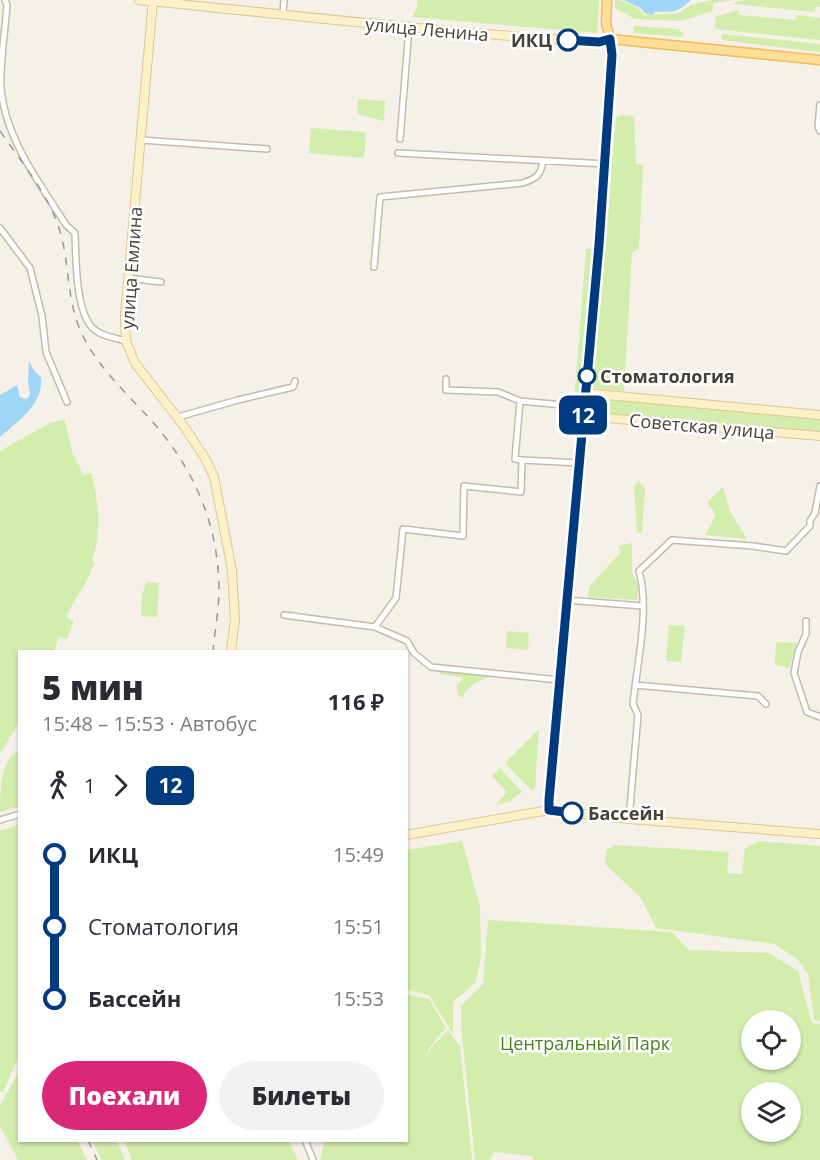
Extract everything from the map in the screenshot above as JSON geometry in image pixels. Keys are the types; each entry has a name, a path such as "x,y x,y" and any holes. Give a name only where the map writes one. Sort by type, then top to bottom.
{"main road":[{"path":"606,4 606,23 610,39"},
{"name":"улица Ленина","path":"610,39 820,60"}],"street":[{"path":"5,0 7,5 0,85 6,115 18,146 66,225 75,233 78,292 87,320 94,330 126,341"},
{"name":"улица Ленина","path":"138,0 283,13 409,28 599,42 610,39"},
{"path":"206,0 214,7"},
{"path":"283,13 284,0"},
{"name":"улица Емлина","path":"153,1 125,315 126,341 135,363 178,417 210,469 219,497 230,554 234,595 234,634 231,650"},
{"path":"400,139 409,28"},
{"path":"549,810 606,164 612,55 610,39"},
{"path":"820,105 818,126 820,131"},
{"path":"141,140 267,149"},
{"path":"398,153 606,164"},
{"path":"374,267 380,197 523,183 535,179 541,172 543,160"},
{"path":"0,228 30,268 42,316 46,352 67,402"},
{"path":"128,278 161,282"},
{"path":"446,379 446,390 498,392 520,401 584,412"},
{"path":"178,417 293,387 295,381"},
{"name":"Советская улица","path":"586,393 820,415"},
{"path":"520,401 515,459 579,462"},
{"name":"Советская улица","path":"584,412 820,436"},
{"path":"375,627 396,598 403,529 463,536 464,486 521,492 522,460"},
{"path":"629,819 638,715 633,704 643,606 643,587 639,571 672,540 733,544 786,551 810,526 820,486"},
{"path":"566,600 643,606"},
{"path":"284,615 375,627 407,641 414,653 431,668 559,680"},
{"path":"806,621 806,634 798,652 794,673 807,712 820,717"},
{"path":"635,685 758,696 766,704"},
{"path":"408,835 549,810 629,819 820,834"},
{"path":"0,820 18,815"},
{"path":"306,1142 313,1160"}],"green space":[{"path":"417,0 599,0 597,33 412,17 417,7"},
{"path":"615,0 632,4 645,15 678,13 691,5 703,2 734,0 713,3 713,11 681,21 635,19 615,8"},
{"path":"743,0 820,0 820,7 815,7 814,12 732,4"},
{"path":"739,10 739,15 796,20 797,15 820,18 820,40 715,29 716,16"},
{"path":"634,26 678,29 683,33 683,37 634,33"},
{"path":"722,34 820,44 820,52 722,40"},
{"path":"358,99 385,101 384,121 357,114"},
{"path":"634,116 636,164 643,165 639,249 632,252 624,391 592,388 616,117"},
{"path":"311,128 366,132 364,158 309,153"},
{"path":"586,249 594,249 579,400 578,403 574,403"},
{"path":"591,399 820,418 820,433 591,412"},
{"path":"65,420 72,452 83,475 91,473 98,516 97,538 92,560 95,562 66,617 74,621 67,639 59,637 54,650 18,650 18,724 0,754 0,451 52,422"},
{"path":"639,481 645,489 642,533 637,533 634,486"},
{"path":"723,487 730,511 747,539 705,535 716,515 707,502"},
{"path":"632,543 632,573 639,586 637,600 588,597 589,587 621,552 618,546"},
{"path":"147,582 159,583 157,617 141,616 142,594"},
{"path":"669,625 685,626 681,662 666,661"},
{"path":"507,631 529,633 528,650 506,648"},
{"path":"776,642 797,643 789,668 775,665"},
{"path":"439,670 487,674 489,677 469,687 463,699 458,693 457,685 463,679 440,674"},
{"path":"539,729 535,790 531,790 505,763"},
{"path":"18,751 18,807 0,812 2,777 13,754"},
{"path":"500,768 522,792 509,802 496,805 507,792 492,776"},
{"path":"18,824 18,1058 3,1092 0,1092 0,831"},
{"path":"462,841 480,907 481,956 476,982 453,1002 453,1034 429,995 408,990 408,850"},
{"path":"759,841 820,846 820,1021 814,1020 808,974 797,959 775,944 656,928 641,898 605,864 606,850 615,845 729,852 727,873 742,874 745,848"},
{"name":"Центральный Парк","path":"488,920 672,932 689,950 769,953 798,971 812,1023 820,1024 820,1160 534,1160 532,1156 494,1152 490,1160 475,1160 461,1006 483,984"},
{"path":"408,994 429,999 446,1028 429,1048 426,1063 430,1049 448,1030 460,1046 472,1160 320,1160 324,1142 408,1142"},
{"path":"18,1073 18,1142 78,1142 87,1160 18,1160 0,1126 0,1106"},
{"path":"93,1142 117,1142 125,1160 102,1160"},
{"path":"125,1142 289,1142 298,1160 132,1160"}],"water":[{"path":"624,0 691,0 675,11 655,12 652,15"},
{"path":"29,361 41,377 38,396 22,418 0,437 0,395 17,385 20,397 27,399 30,395"}],"railway":[{"path":"0,131 33,178 54,215 65,254 73,308 88,346 113,379 165,437 179,456 200,497 214,540 218,564 219,596 213,650"},
{"path":"89,1142 97,1160"}],"bus line":[{"name":"12","path":"568,40 599,42 610,39 612,47 606,164 549,800 549,810 572,813"}],"place":[{"name":"ИКЦ","path":"568,40"},
{"name":"Стоматология","path":"587,376"},
{"name":"Бассейн","path":"572,813"}]}
